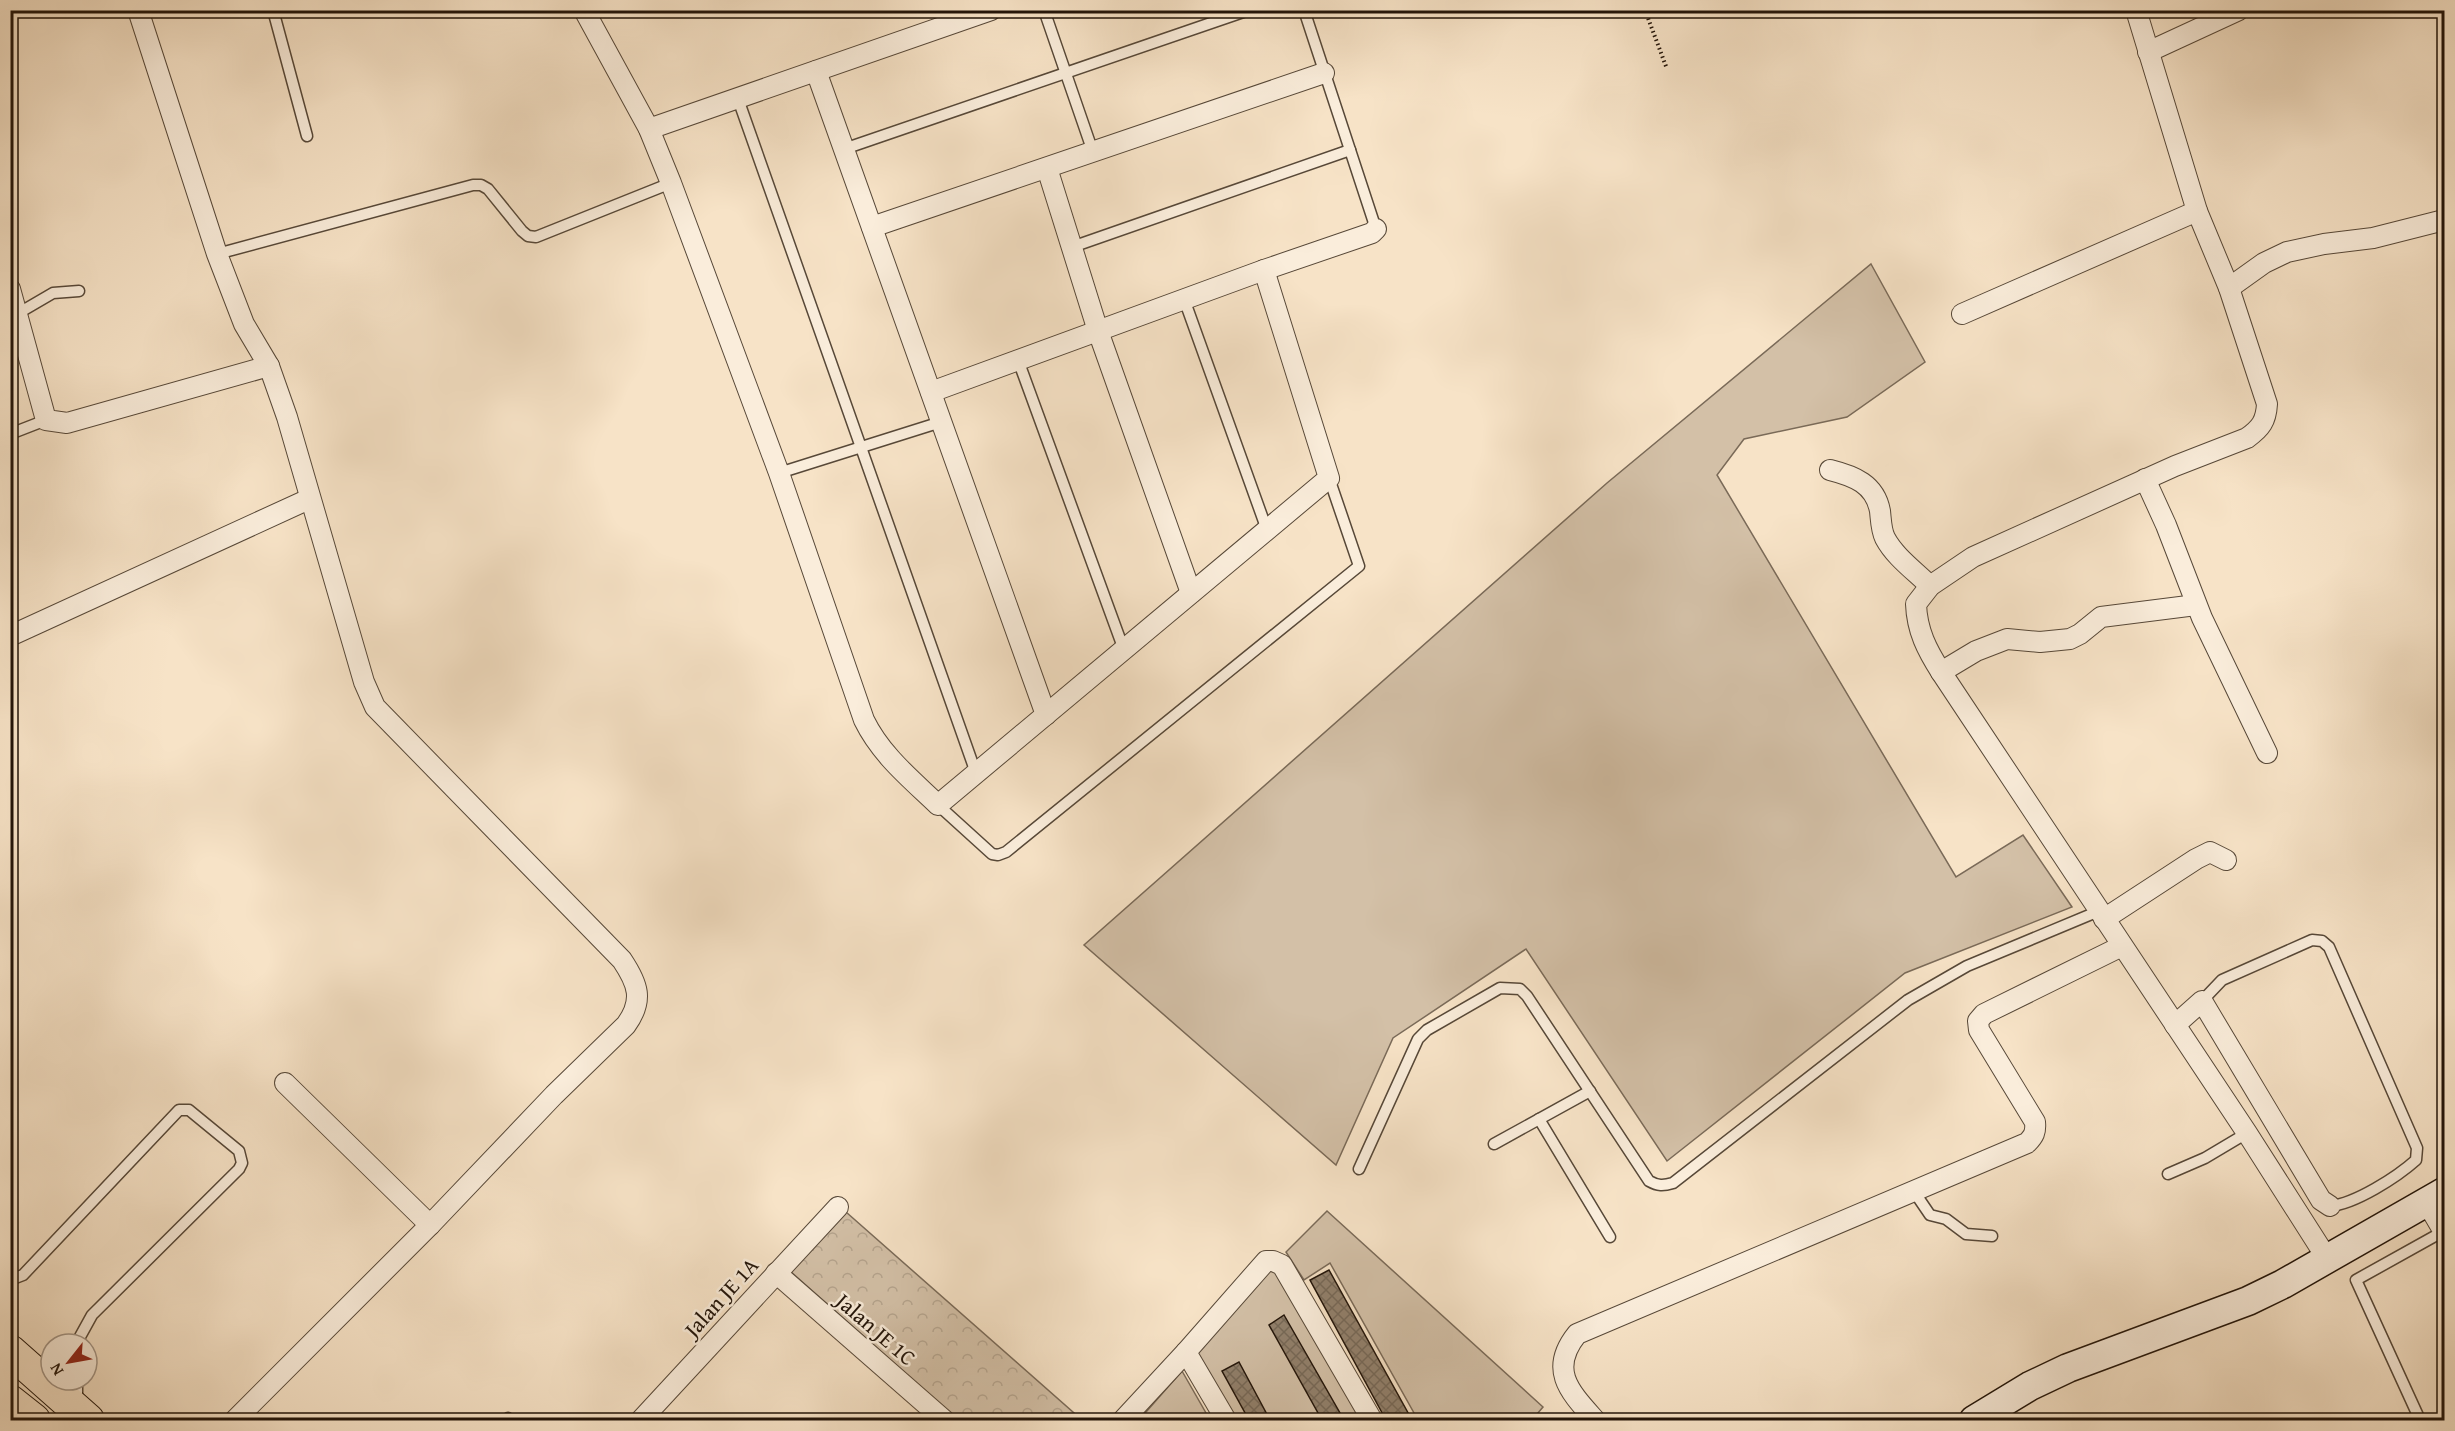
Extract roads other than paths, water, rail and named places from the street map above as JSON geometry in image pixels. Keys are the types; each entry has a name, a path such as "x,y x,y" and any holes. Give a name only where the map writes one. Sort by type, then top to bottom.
{"main road":[{"path":"1974,1420 2030,1386 2068,1368 2248,1301 2328,1260 2436,1197"},
{"path":"10,1351 81,1404"}],"street":[{"path":"138,10 217,254 244,324 269,366 287,417 364,682 375,707 622,960 633,977 637,992 637,1004 626,1025 554,1095 430,1226 236,1420"},
{"path":"584,10 649,129 671,183 779,473 872,738 885,754 938,805 1329,478 1264,270"},
{"path":"649,129 991,10"},
{"path":"2136,10 2197,211 2229,288 2267,404 2266,417 2260,428 2247,438 2145,479 1973,557 1930,586 1916,604 1917,625 1927,650 1941,672 2247,1133 2328,1260"},
{"path":"2148,52 2239,10"},
{"path":"816,71 1046,715"},
{"path":"872,227 1324,73"},
{"path":"1047,168 1098,330 1191,593"},
{"path":"1962,314 2197,211"},
{"path":"2229,288 2264,263 2287,252 2324,244 2373,238 2445,220"},
{"path":"931,392 1264,270 1372,233 1376,229"},
{"path":"10,289 46,420 67,423 269,366"},
{"path":"1830,470 1850,475 1865,483 1875,496 1884,536 1893,549 1930,586"},
{"path":"2145,479 2166,525 2196,605 2267,753"},
{"path":"10,636 309,499"},
{"path":"1941,672 1976,651 2007,639 2040,642 2070,639 2101,617 2196,605"},
{"path":"2102,915 2196,858 2210,852 2226,860"},
{"path":"1595,1420 1567,1383 1562,1370 1564,1354 1577,1334 2027,1143 2036,1131 2035,1122 1979,1030 1978,1021 1984,1014 2122,946"},
{"path":"2175,1025 2202,1001 2321,1200 2331,1206"},
{"path":"285,1083 430,1226"},
{"path":"2436,1197 2444,1232"},
{"name":"Jalan JE 1A","path":"650,1417 776,1273 838,1207"},
{"path":"1123,1420 1266,1261 1273,1260 1282,1265 1372,1420"},
{"name":"Jalan JE 1C","path":"776,1273 944,1420"},
{"path":"1186,1352 1226,1420"}],"lane":[{"path":"273,10 307,136"},
{"path":"1044,10 1093,152"},
{"path":"844,149 1249,10"},
{"path":"1304,10 1376,229"},
{"path":"738,99 976,773"},
{"path":"1072,247 1350,150"},
{"path":"217,254 473,185 481,185 488,189 522,231 528,236 536,237 671,183"},
{"path":"17,314 53,293 79,291"},
{"path":"1184,299 1267,530"},
{"path":"1018,360 1124,650"},
{"path":"10,435 46,420"},
{"path":"779,473 941,422"},
{"path":"938,805 992,854 998,855 1006,852 1359,566 1329,478"},
{"path":"1359,1169 1418,1040 1427,1030 1500,988 1520,989 1527,996 1648,1181 1657,1185 1673,1183 1908,1000 1967,966 2102,915"},
{"path":"2202,1001 2222,980 2312,940 2322,940 2329,947 2417,1148 2416,1160 2406,1169 2344,1205 2331,1206"},
{"path":"1494,1144 1590,1091"},
{"path":"10,1280 23,1275 179,1110 189,1110 239,1151 242,1163 239,1169 93,1315 83,1332"},
{"path":"1539,1119 1610,1237"},
{"path":"2168,1174 2205,1158 2247,1133"},
{"path":"1913,1190 1930,1215 1946,1219 1966,1234 1992,1236"},
{"path":"2420,1420 2356,1280 2444,1232"}]}
